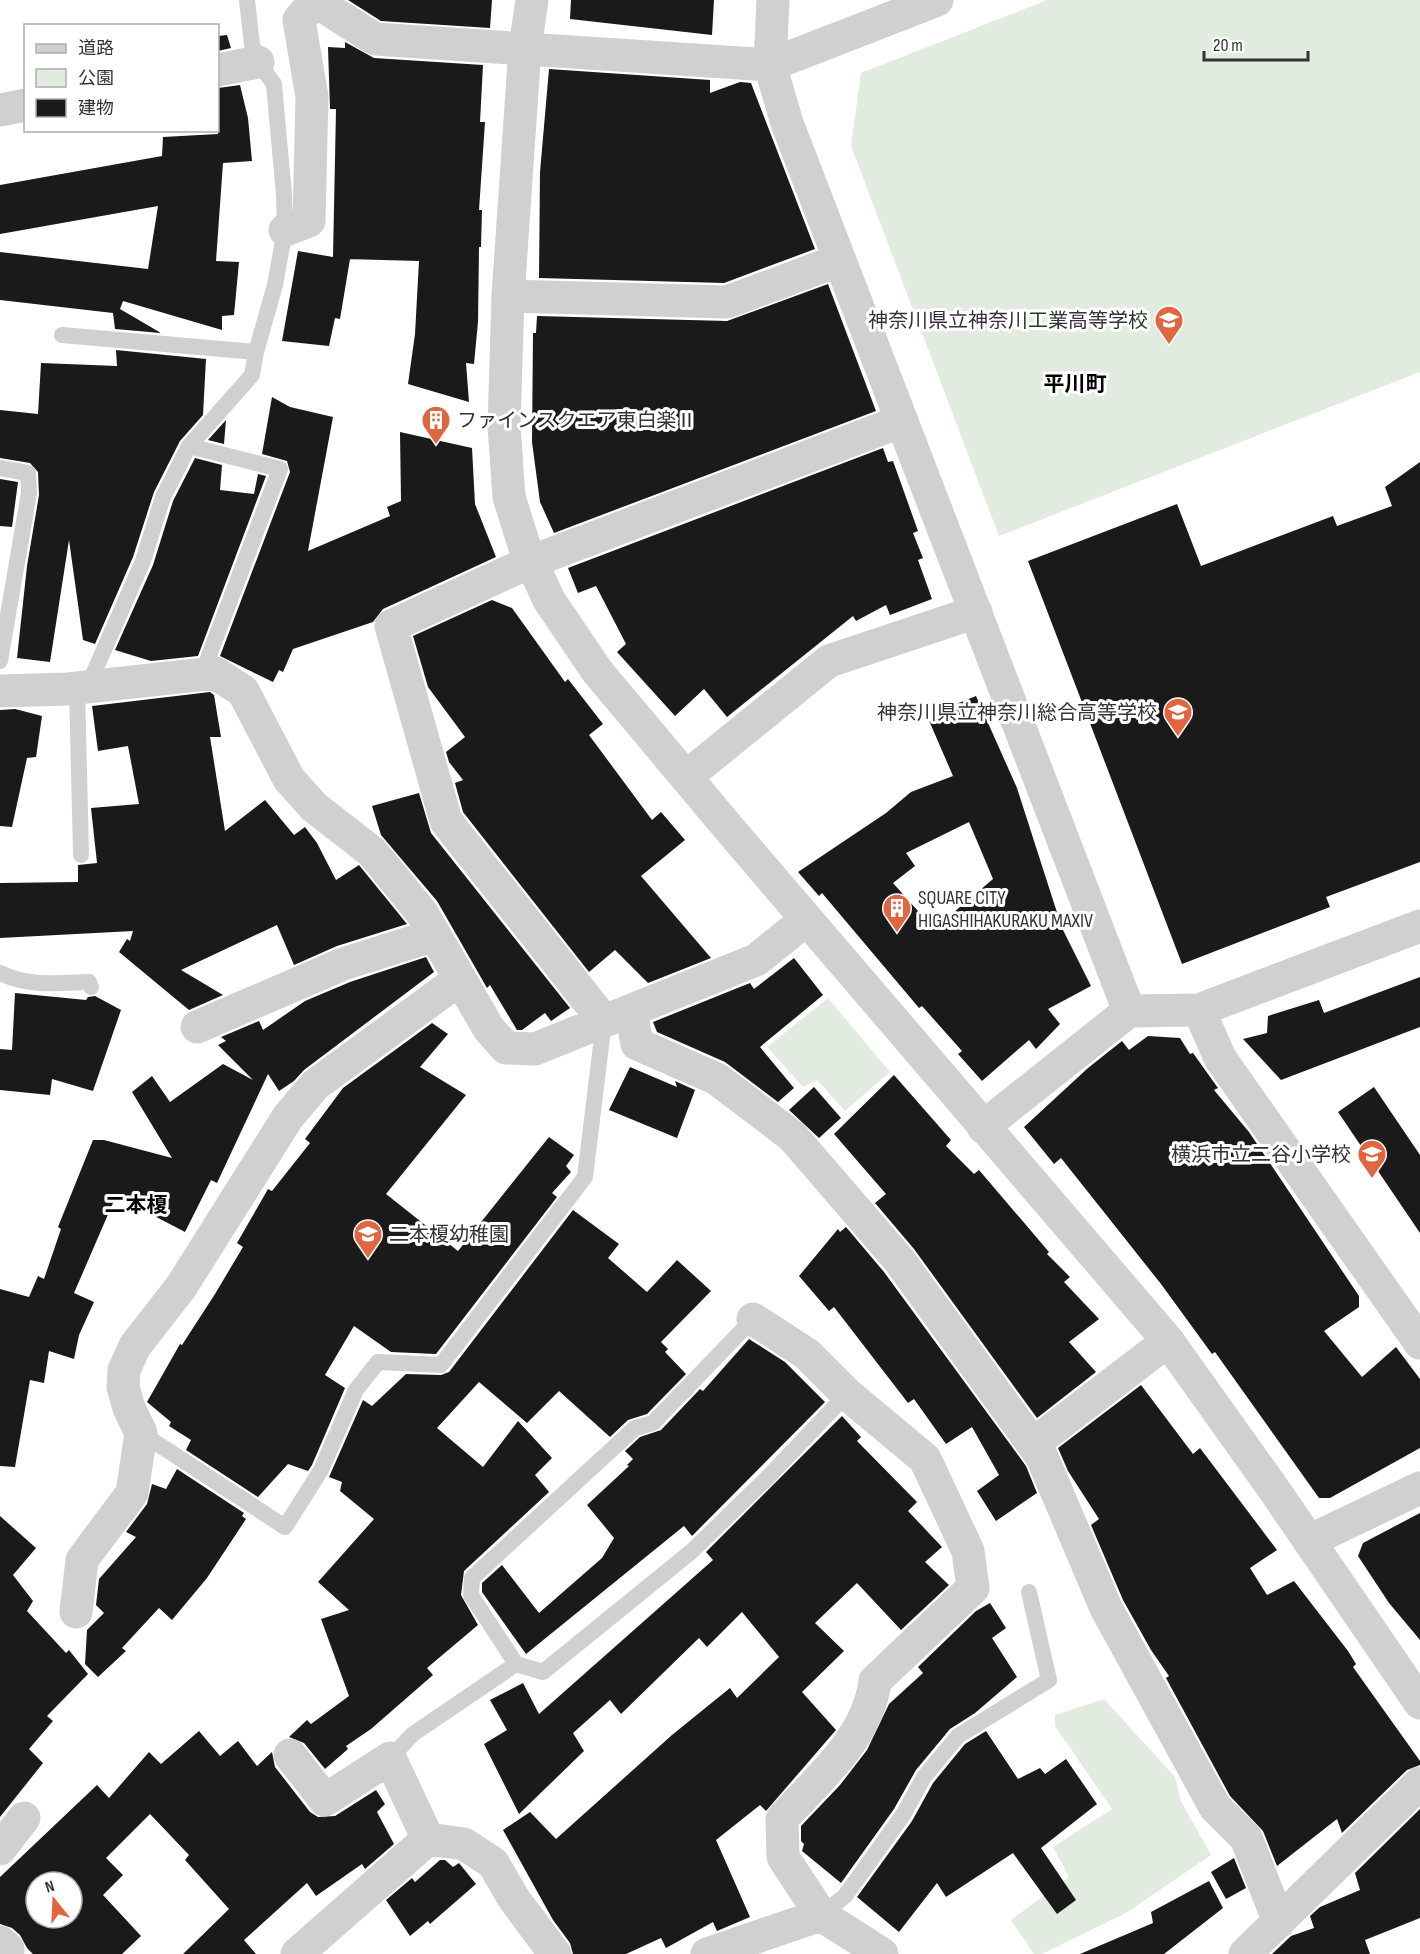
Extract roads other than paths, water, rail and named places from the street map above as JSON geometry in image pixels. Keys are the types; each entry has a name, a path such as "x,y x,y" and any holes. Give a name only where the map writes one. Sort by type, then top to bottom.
{"street":[{"path":"532,0 525,48 508,296 504,426 509,496 530,562 549,600 597,671 806,920 1168,1341 1420,1703"},
{"path":"774,0 770,65 787,123 1129,1011"},
{"path":"285,230 309,220 312,97 299,20 315,1 375,39 770,65 937,0"},
{"path":"219,70 258,62"},
{"path":"0,110 24,105"},
{"path":"508,296 727,302 840,260"},
{"path":"902,421 530,562 382,626 446,821 618,1016 637,1044 717,1080 792,1136 898,1260 1042,1457 1106,1608 1215,1807 1246,1838 1279,1922"},
{"path":"687,776 829,661 976,612"},
{"path":"0,691 82,687 215,673 243,691 289,779 314,807 372,852 422,913 489,1029 506,1048 535,1049 756,960 806,920"},
{"path":"983,1126 1129,1011 1199,1010 1420,926"},
{"path":"197,1027 344,964 435,935"},
{"path":"76,1612 82,1560 132,1493 141,1433 129,1408 123,1387 124,1370 135,1346 181,1287 288,1117 315,1085 460,979"},
{"path":"1199,1010 1220,1058 1420,1343"},
{"path":"753,1319 807,1354 847,1394 925,1459 968,1551 973,1587 875,1681 872,1701 852,1742 782,1819 783,1857 820,1915 882,1954"},
{"path":"1032,1444 1168,1341"},
{"path":"1309,1541 1420,1488"},
{"path":"290,1755 326,1800 390,1758 428,1839"},
{"path":"1245,1954 1420,1783"},
{"path":"0,1849 24,1818"},
{"path":"297,1954 428,1839 464,1844 493,1863 514,1899 555,1954"},
{"path":"707,1954 820,1915"},
{"path":"0,1942 8,1949 8,1954"}],"lane":[{"path":"81,855 82,687 143,561 163,497 189,446 252,375 256,352 275,285 285,230 274,84 258,62 252,45 247,0"},
{"path":"62,335 256,352"},
{"path":"189,446 280,470 202,674"},
{"path":"0,468 28,473 29,493 0,661"},
{"path":"0,973 16,981 89,982 91,987"},
{"path":"141,1433 285,1527 321,1470 356,1390 378,1362 441,1365 585,1178 618,1016"},
{"path":"753,1319 653,1423 635,1428 472,1578 471,1595 516,1664 543,1672 692,1551 768,1477 847,1394"},
{"path":"820,1915 845,1896 903,1815 924,1777 958,1737 1049,1680 1029,1592"},
{"path":"390,1758 413,1734 516,1664"}],"place":[{"name":"神奈川県立神奈川工業高等学校","path":"1169,346"},
{"name":"ファインスクエア東白楽Ⅱ","path":"436,446"},
{"name":"神奈川県立神奈川総合高等学校","path":"1178,738"},
{"name":"SQUARE CITY HIGASHIHAKURAKU MAXIV","path":"897,934"},
{"name":"横浜市立二谷小学校","path":"1372,1180"},
{"name":"二本榎幼稚園","path":"368,1260"}],"district":[{"name":"平川町","path":"1075,384"},
{"name":"二本榎","path":"136,1205"}]}
